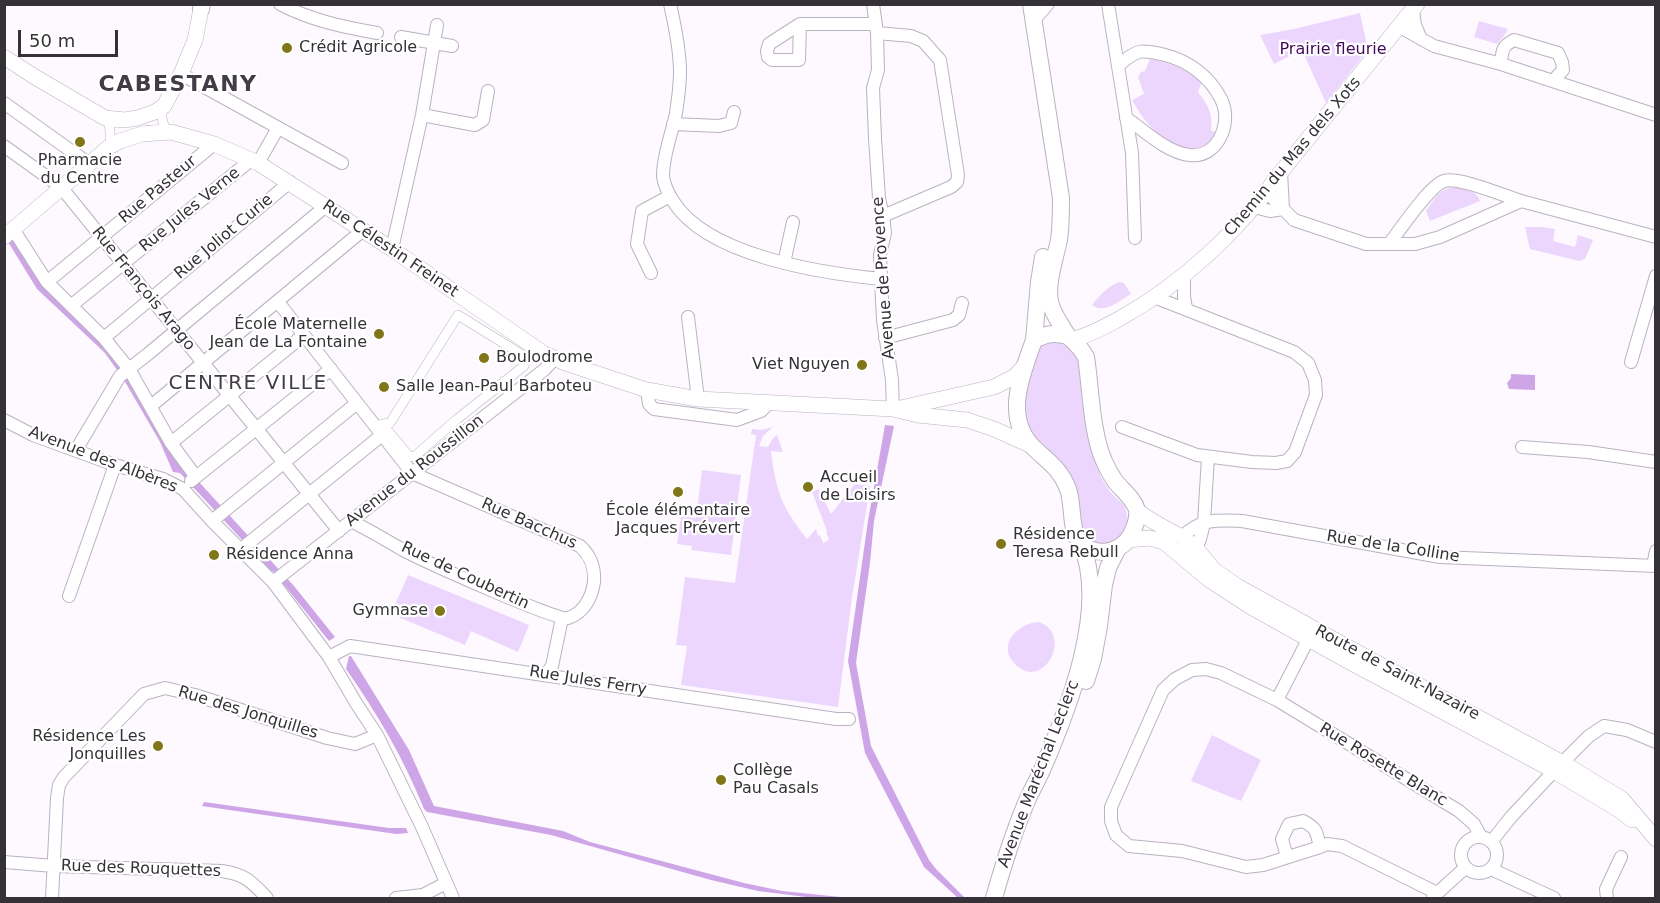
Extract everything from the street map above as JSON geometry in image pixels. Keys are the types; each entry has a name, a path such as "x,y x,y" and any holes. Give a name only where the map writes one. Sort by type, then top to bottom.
{"main road":[{"path":"1020,4 1051,216 1039,282 1034,340 1016,396 1019,427 1032,446"},
{"path":"1033,12 1061,198 1059,239 1053,263 1049,301 1054,313 1086,357 1099,448 1108,470 1133,502 1137,511"},
{"path":"1034,340 1047,334 1059,333 1071,338"},
{"name":"Avenue Maréchal Leclerc","path":"994,898 1013,836 1069,704 1088,619 1090,593 1086,555 1074,527 1071,499 1064,478 1053,464 1032,446"},
{"name":"Avenue Maréchal Leclerc","path":"1006,898 1022,842 1076,717 1093,659 1108,567 1137,522 1137,511"},
{"path":"1081,544 1101,552 1122,545"}],"street":[{"path":"280,4 307,17 377,33"},
{"path":"670,4 680,73 663,178 666,190 679,212 698,228 721,241 767,259 843,275 881,279"},
{"name":"Avenue de Provence","path":"873,4 878,70 873,88 879,198 885,234 880,255 881,279 893,409"},
{"path":"1033,12 1048,4"},
{"path":"1108,4 1132,153 1136,238"},
{"path":"171,132 165,122 164,106 195,40 201,7"},
{"path":"1415,7 1415,25 1421,39"},
{"name":"Chemin du Mas dels Xots","path":"1071,338 1094,333 1135,310 1169,287 1233,231 1415,7"},
{"path":"800,24 876,28 911,36 924,41 940,60 958,176 957,182 951,187 883,216"},
{"path":"392,249 422,115 437,25"},
{"path":"1395,33 1501,64 1656,115"},
{"path":"401,38 452,45"},
{"path":"1501,64 1502,52 1506,44 1514,40 1558,54 1563,70 1553,81"},
{"path":"1119,65 1132,53 1148,51 1170,56 1193,66 1211,83 1223,101 1225,118 1223,133 1216,146 1205,154 1191,156 1166,147 1126,118"},
{"path":"4,57 108,120 137,121 161,111 166,129 142,131 111,142 108,120"},
{"path":"181,74 342,163"},
{"path":"422,115 475,126 483,120 488,91"},
{"path":"4,103 88,163"},
{"path":"108,120 131,120 164,106"},
{"path":"673,124 726,125 732,123 734,112"},
{"path":"108,120 109,147"},
{"path":"255,161 278,128"},
{"name":"Rue Célestin Freinet","path":"9,233 109,147 128,138 152,132 171,132 214,144 255,161 392,249 549,356 647,390 698,399 893,409 918,415 967,420 1032,446"},
{"name":"Rue Pasteur","path":"47,282 214,144"},
{"name":"Rue François Arago","path":"4,146 61,187 339,531"},
{"name":"Rue Jules Verne","path":"72,305 255,161"},
{"path":"1281,172 1283,209"},
{"path":"1389,244 1434,188 1445,180 1459,180 1521,201 1656,237"},
{"name":"Rue Joliot Curie","path":"104,338 290,182"},
{"path":"1267,192 1294,220 1366,244 1414,244 1440,237 1521,201"},
{"path":"651,273 637,244 642,211 670,196"},
{"path":"75,450 120,376 326,206"},
{"path":"1254,207 1270,212 1283,209"},
{"path":"784,263 793,222"},
{"path":"151,406 362,231"},
{"path":"9,233 47,282 104,338 129,369 171,442 196,477"},
{"path":"1184,274 1185,303"},
{"path":"1631,362 1656,276"},
{"path":"1169,287 1185,303"},
{"path":"1122,427 1197,456 1276,463 1287,461 1295,452 1316,395 1315,380 1308,363 1294,352 1185,303 1154,297"},
{"path":"278,302 412,473"},
{"path":"885,338 953,320 959,315 962,303"},
{"path":"458,315 521,354 525,362 524,366 414,456 409,456 382,424 390,423 458,315"},
{"path":"688,317 698,399"},
{"path":"1086,357 1094,333"},
{"path":"171,442 304,335"},
{"name":"Avenue du Roussillon","path":"273,582 544,370 549,356"},
{"name":"Rue Célestin Freinet","path":"893,409 994,387 1014,377 1026,364"},
{"path":"183,489 331,369"},
{"path":"647,390 649,404 654,410 737,420 761,411 769,403"},
{"path":"212,521 357,403"},
{"name":"Avenue des Albères","path":"4,420 33,435 115,465 163,479 183,489 273,582 329,657 377,735 422,827 453,898"},
{"path":"240,550 382,435"},
{"path":"1522,447 1588,452 1656,462"},
{"path":"1196,548 1204,523 1208,457"},
{"path":"69,596 115,465"},
{"name":"Rue Bacchus","path":"412,473 580,546 589,555 594,584 590,600 581,610 568,618 562,618"},
{"name":"Route de Saint-Nazaire","path":"1137,511 1177,542 1208,579 1233,596 1311,634 1622,799 1655,838"},
{"name":"Rue de la Colline","path":"1177,542 1194,527 1204,523 1215,520 1242,521 1440,557 1654,566"},
{"name":"Rue de Coubertin","path":"351,521 404,550 562,618"},
{"name":"Route de Saint-Nazaire","path":"1122,545 1150,538 1164,542 1177,542 1196,548 1214,570 1311,634"},
{"path":"1654,566 1656,552"},
{"path":"542,674 550,670 554,662 562,618"},
{"path":"1277,700 1311,634"},
{"name":"Rue Jules Ferry","path":"329,657 350,645 836,719 849,719"},
{"name":"Rue Rosette Blanc","path":"1287,857 1263,865 1245,867 1182,851 1129,846 1116,835 1111,821 1111,807 1163,690 1175,679 1192,670 1206,669 1221,673 1277,700 1459,811 1474,824 1486,840"},
{"name":"Rue des Jonquilles","path":"52,898 59,785 64,777 144,694 165,688 195,695 327,738 355,744 377,735"},
{"path":"1486,840 1589,736 1604,726 1626,730 1656,742"},
{"path":"1320,847 1315,829 1303,821 1288,824 1281,839 1287,857 1320,847 1327,844 1342,846 1435,896 1466,867"},
{"path":"1469,840 1486,840 1495,847 1497,858 1491,869 1475,873 1466,867 1461,856 1464,844 1469,840"},
{"path":"1607,898 1606,889 1622,857"},
{"name":"Rue des Rouquettes","path":"4,862 228,872 248,879 267,898"},
{"path":"1491,869 1554,898"},
{"path":"396,898 423,897 446,883"}],"green space":[{"name":"Prairie fleurie","path":"1360,13 1368,50 1326,103 1302,50 1274,64 1260,35 1294,29"},
{"path":"1479,21 1508,29 1497,44 1474,37"},
{"path":"1150,59 1177,67 1202,82 1198,92 1209,110 1211,130 1219,135 1210,144 1197,150 1185,150 1174,146 1163,139 1145,120 1132,100 1144,94 1138,77 1141,72 1145,71"},
{"path":"1454,187 1473,192 1480,201 1430,221 1426,211 1432,202 1441,192"},
{"path":"1525,227 1555,229 1553,241 1575,247 1578,235 1593,240 1585,259 1579,261 1530,249"},
{"path":"1119,282 1124,283 1131,294 1107,307 1097,308 1092,305 1107,289"},
{"path":"1053,340 1066,344 1078,357 1087,436 1101,477 1111,493 1125,506 1128,521 1125,532 1112,544 1102,545 1094,542 1079,527 1025,417 1027,383 1039,347"},
{"path":"773,427 763,436 759,446 768,447 777,435 783,452 771,451 775,478 786,508 807,539 816,529 823,543 829,540 812,492 819,489 831,514 855,484 870,486 838,707 681,685 687,646 676,645 685,577 735,583 756,435 751,434 752,429 762,430"},
{"path":"702,470 741,475 731,555 691,550 692,546 677,544 681,516 696,518"},
{"name":"Gymnase","path":"408,575 529,625 518,652 471,631 465,645 391,614"},
{"path":"1039,622 1049,629 1054,638 1054,649 1044,667 1035,672 1025,671 1009,656 1009,642 1017,630"},
{"path":"1212,735 1261,760 1241,801 1191,781"}],"shaded area":[{"path":"4,223 40,279 109,348 184,470 200,483 294,586 335,637 329,641 273,571 180,473 173,472 160,442 124,380 105,353 37,289 5,237"},
{"path":"1511,374 1535,375 1535,390 1509,389 1507,383"},
{"path":"885,425 894,426 874,521 856,663 871,746 929,860 965,898 958,898 924,867 865,753 848,661 868,521"},
{"path":"349,656 409,750 434,806 563,831 590,842 744,883 782,891 850,898 814,898 758,891 551,835 427,812 389,737 346,669"},
{"path":"204,802 389,828 406,828 408,833 396,834 202,806"}],"place":[{"name":"Crédit Agricole","path":"287,48"},
{"name":"Pharmacie du Centre","path":"80,142"},
{"name":"École Maternelle Jean de La Fontaine","path":"379,334"},
{"name":"Boulodrome","path":"484,358"},
{"name":"Viet Nguyen","path":"862,365"},
{"name":"Salle Jean-Paul Barboteu","path":"384,387"},
{"name":"Accueil de Loisirs","path":"808,487"},
{"name":"École élémentaire Jacques Prévert","path":"678,492"},
{"name":"Résidence Teresa Rebull","path":"1001,544"},
{"name":"Résidence Anna","path":"214,555"},
{"name":"Gymnase","path":"440,611"},
{"name":"Résidence Les Jonquilles","path":"158,746"},
{"name":"Collège Pau Casals","path":"721,780"}],"district":[{"name":"CABESTANY","path":"178,85"},
{"name":"CENTRE VILLE","path":"248,384"}]}
